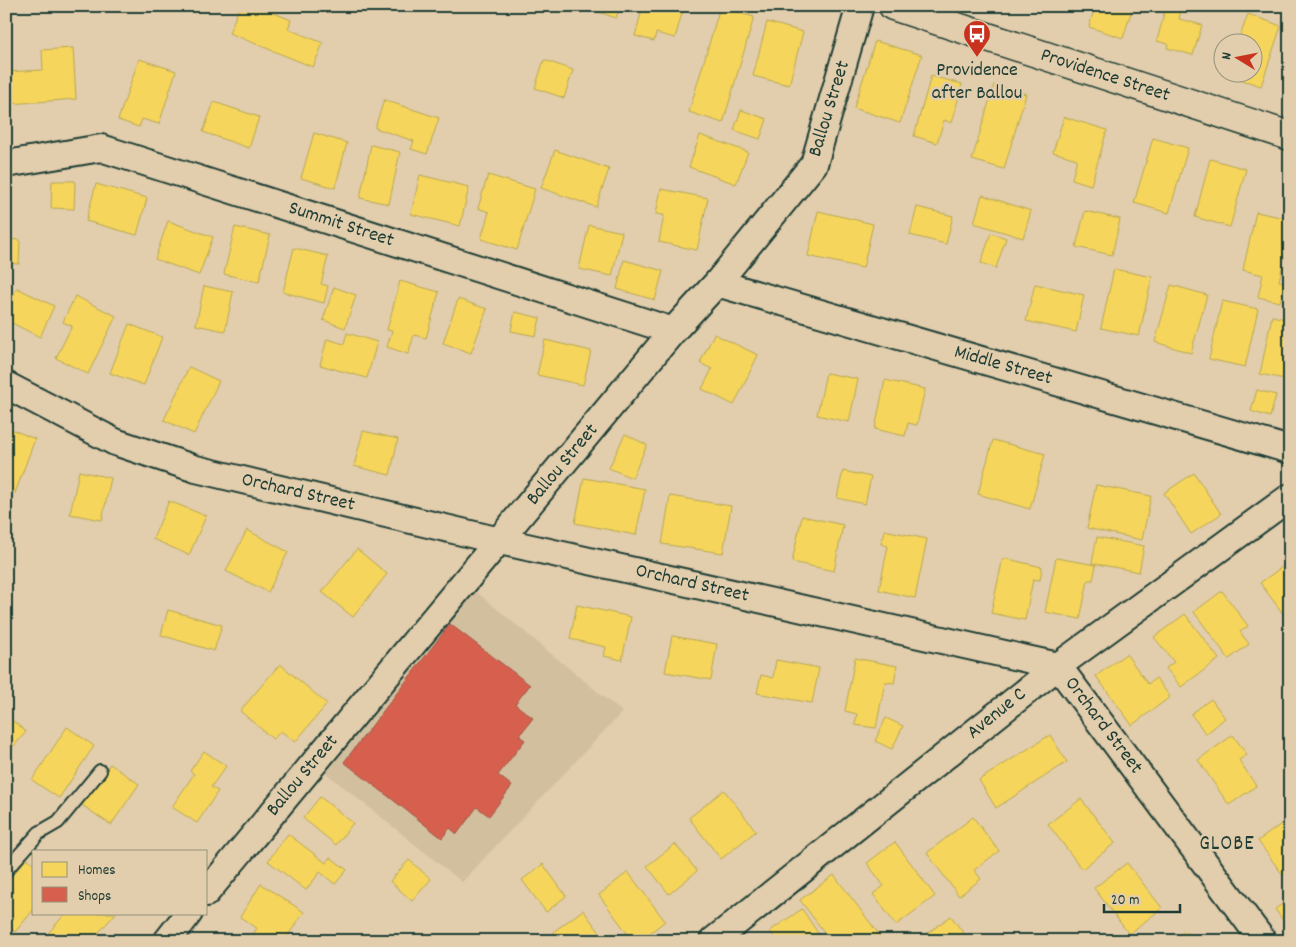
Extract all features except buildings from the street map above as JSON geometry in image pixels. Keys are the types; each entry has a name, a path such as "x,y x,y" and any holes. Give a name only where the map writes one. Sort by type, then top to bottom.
{"main road":[{"name":"Providence Street","path":"892,6 1290,136"}],"street":[{"name":"Ballou Street","path":"208,891 673,332 717,283 814,164 860,6"},
{"name":"Summit Street","path":"6,164 102,148 673,332"},
{"name":"Middle Street","path":"717,283 1290,450"},
{"name":"Orchard Street","path":"6,385 115,442 196,469 500,541 1058,666 1263,941"},
{"name":"Avenue C","path":"713,941 1058,666 1290,497"},
{"path":"167,941 188,914"}],"lane":[{"path":"6,870 39,833 58,822 100,771"}],"shaded area":[{"path":"463,581 622,712 462,882 311,761"}],"place":[{"name":"Providence after Ballou","path":"977,58"}],"district":[{"name":"GLOBE","path":"1227,845"}]}
